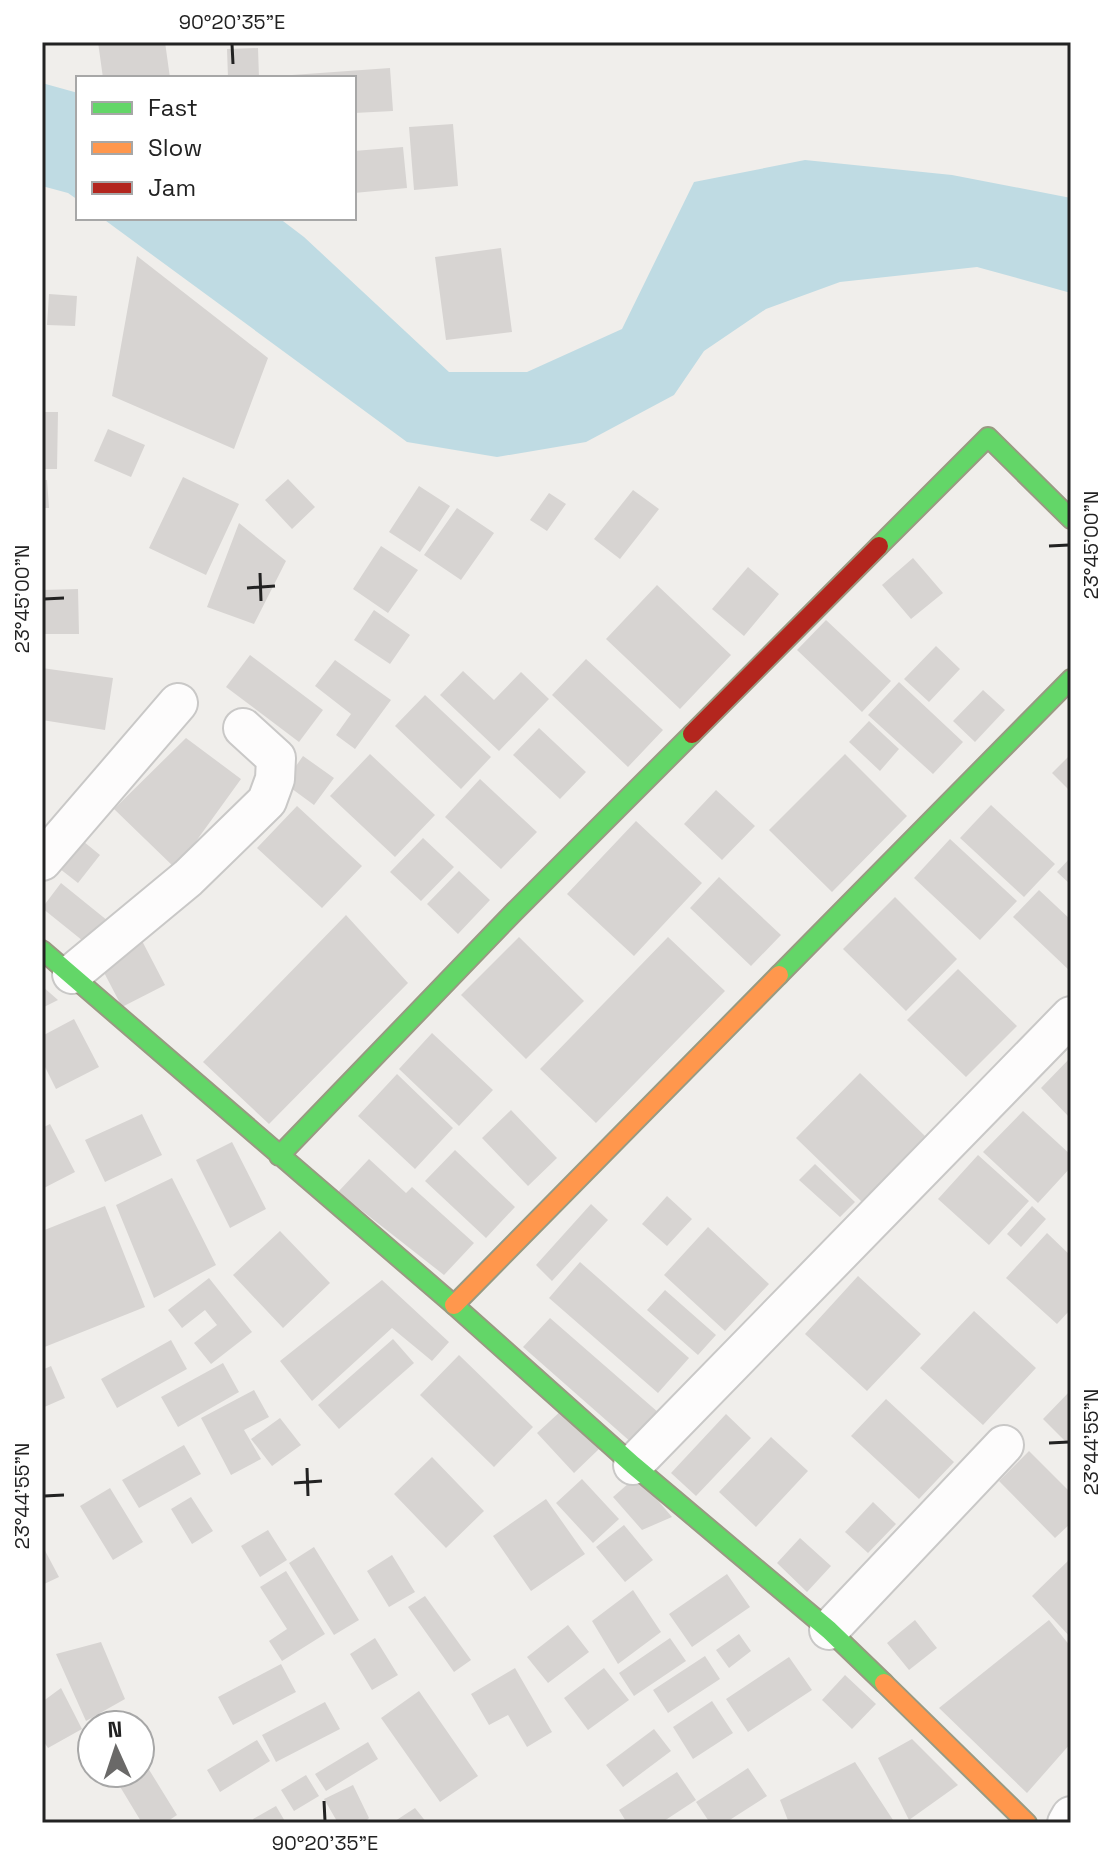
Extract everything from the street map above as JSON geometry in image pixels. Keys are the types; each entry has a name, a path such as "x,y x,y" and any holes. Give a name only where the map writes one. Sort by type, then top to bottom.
{"street":[{"path":"279,1156 526,900 988,437 1071,519"},
{"path":"454,1305 1071,679"},
{"path":"42,861 178,703"},
{"path":"72,974 188,878 267,801 275,779 276,758 243,728"},
{"path":"42,950 454,1305 633,1465 829,1630 1027,1823"},
{"path":"633,1465 1071,1016"},
{"path":"829,1630 1004,1445"},
{"path":"1067,1823 1071,1816"}],"water":[{"path":"42,83 76,92 76,199 68,193 42,186"},
{"path":"805,160 952,175 1071,198 1071,293 977,267 840,282 766,309 704,351 674,395 586,442 497,457 407,442 105,220 282,220 304,237 449,372 527,372 622,329 694,182"}],"building":[{"path":"98,42 165,42 170,76 103,76"},
{"path":"258,48 259,76 228,76 227,49"},
{"path":"390,68 393,111 356,113 356,76 278,76"},
{"path":"453,124 458,186 414,190 409,127"},
{"path":"403,147 407,188 356,193 356,151"},
{"path":"501,248 512,332 446,340 435,257"},
{"path":"137,256 268,358 234,449 112,396"},
{"path":"49,294 77,296 75,326 47,325"},
{"path":"42,412 58,412 57,469 42,469"},
{"path":"108,429 145,445 131,477 94,461"},
{"path":"183,477 239,504 206,575 149,548"},
{"path":"288,479 315,507 292,529 265,500"},
{"path":"42,480 47,480 49,508 42,508"},
{"path":"419,486 450,506 420,552 389,532"},
{"path":"633,490 659,509 620,559 594,539"},
{"path":"549,493 566,504 547,531 530,520"},
{"path":"457,508 494,533 461,580 424,555"},
{"path":"239,523 286,561 254,624 207,607"},
{"path":"381,546 418,570 388,613 353,589"},
{"path":"913,558 943,593 911,619 882,585"},
{"path":"748,567 779,594 744,636 712,609"},
{"path":"657,585 731,655 680,709 606,639"},
{"path":"78,589 79,634 42,634 42,590"},
{"path":"374,610 410,635 390,664 354,640"},
{"path":"826,620 891,681 862,712 797,650"},
{"path":"936,646 960,669 929,702 904,679"},
{"path":"250,655 323,710 299,742 226,687"},
{"path":"586,659 663,730 628,767 552,695"},
{"path":"335,660 391,700 355,749 336,735 351,714 315,686"},
{"path":"42,668 113,678 105,730 42,720"},
{"path":"463,671 494,700 521,672 549,699 499,751 440,695"},
{"path":"899,682 963,742 933,774 868,715"},
{"path":"983,690 1005,710 975,742 953,721"},
{"path":"425,695 491,757 461,789 395,726"},
{"path":"869,721 899,749 880,771 849,742"},
{"path":"539,728 586,772 560,799 513,755"},
{"path":"186,738 241,779 176,869 114,809"},
{"path":"370,754 435,815 395,857 330,796"},
{"path":"845,754 907,816 832,892 769,830"},
{"path":"1071,754 1071,792 1052,773"},
{"path":"303,756 334,778 314,805 284,783"},
{"path":"480,779 537,832 501,869 445,817"},
{"path":"716,790 755,826 722,860 684,824"},
{"path":"991,805 1055,864 1024,897 960,838"},
{"path":"297,806 362,866 322,908 257,848"},
{"path":"636,821 702,883 634,956 567,894"},
{"path":"78,837 100,855 78,883 55,865"},
{"path":"423,838 454,867 421,901 390,872"},
{"path":"950,839 1017,901 980,940 914,878"},
{"path":"1071,857 1071,885 1057,872"},
{"path":"459,871 490,900 458,934 427,904"},
{"path":"719,877 781,935 751,966 690,908"},
{"path":"61,883 108,921 88,945 42,908"},
{"path":"1039,890 1071,920 1071,972 1013,917"},
{"path":"895,897 957,959 906,1011 843,949"},
{"path":"346,915 408,983 269,1124 203,1062"},
{"path":"140,937 165,985 122,1007 97,959"},
{"path":"519,937 584,1001 526,1059 461,995"},
{"path":"668,937 725,991 596,1123 540,1069"},
{"path":"958,969 1017,1026 966,1077 907,1020"},
{"path":"42,986 58,1000 42,1008"},
{"path":"74,1019 99,1067 56,1089 42,1061 42,1036"},
{"path":"432,1033 493,1090 459,1126 399,1069"},
{"path":"1071,1057 1071,1119 1041,1088"},
{"path":"860,1073 925,1136 862,1202 796,1138"},
{"path":"397,1074 453,1128 415,1169 358,1116"},
{"path":"511,1110 557,1158 528,1186 482,1138"},
{"path":"1023,1111 1071,1155 1071,1167 1038,1203 983,1152"},
{"path":"142,1114 162,1155 105,1182 85,1140"},
{"path":"50,1124 75,1172 42,1189 42,1128"},
{"path":"232,1142 266,1209 230,1228 196,1160"},
{"path":"455,1150 515,1207 486,1238 425,1181"},
{"path":"978,1155 1029,1201 989,1245 938,1199"},
{"path":"369,1159 406,1193 412,1187 474,1243 444,1275 338,1192"},
{"path":"815,1164 855,1202 840,1217 799,1180"},
{"path":"172,1178 216,1265 154,1298 116,1205"},
{"path":"667,1196 692,1219 667,1246 642,1224"},
{"path":"591,1204 608,1220 552,1281 536,1265"},
{"path":"105,1206 145,1307 42,1348 42,1231"},
{"path":"1032,1206 1046,1219 1021,1247 1007,1234"},
{"path":"708,1227 769,1284 725,1331 664,1275"},
{"path":"280,1231 330,1283 283,1328 233,1275"},
{"path":"1047,1233 1071,1256 1071,1309 1057,1324 1006,1278"},
{"path":"580,1262 689,1358 658,1393 549,1298"},
{"path":"858,1276 921,1334 867,1391 805,1334"},
{"path":"209,1278 252,1332 211,1364 194,1343 217,1325 205,1310 182,1328 168,1310"},
{"path":"382,1280 449,1342 432,1361 392,1328 312,1401 280,1361"},
{"path":"665,1290 716,1335 698,1355 647,1310"},
{"path":"974,1311 1036,1368 983,1425 920,1368"},
{"path":"550,1318 659,1413 632,1443 523,1347"},
{"path":"393,1339 414,1363 339,1429 318,1405"},
{"path":"171,1340 187,1369 117,1408 101,1379"},
{"path":"459,1355 533,1427 494,1467 420,1395"},
{"path":"223,1363 239,1392 178,1427 161,1397"},
{"path":"51,1366 65,1398 42,1408 42,1370"},
{"path":"254,1390 269,1417 244,1430 261,1459 231,1475 201,1418"},
{"path":"1071,1390 1071,1447 1043,1419"},
{"path":"886,1399 954,1462 919,1499 851,1436"},
{"path":"562,1410 599,1449 574,1473 537,1433"},
{"path":"726,1414 751,1438 696,1496 671,1473"},
{"path":"280,1418 301,1445 272,1466 251,1439"},
{"path":"771,1437 808,1471 756,1527 719,1492"},
{"path":"184,1445 201,1474 139,1508 122,1480"},
{"path":"1029,1451 1071,1493 1071,1523 1055,1538 999,1481"},
{"path":"432,1457 484,1511 446,1548 394,1494"},
{"path":"637,1476 672,1517 642,1530 613,1497"},
{"path":"582,1479 619,1519 593,1543 556,1503"},
{"path":"110,1488 143,1542 113,1560 80,1506"},
{"path":"191,1497 213,1531 192,1544 171,1509"},
{"path":"546,1499 585,1554 531,1591 493,1536"},
{"path":"873,1502 896,1524 868,1553 845,1532"},
{"path":"624,1525 653,1560 625,1582 596,1547"},
{"path":"268,1530 287,1560 260,1577 241,1546"},
{"path":"800,1538 831,1566 807,1592 777,1563"},
{"path":"42,1545 59,1577 42,1585"},
{"path":"314,1547 359,1620 334,1635 289,1563"},
{"path":"392,1555 415,1592 389,1607 367,1571"},
{"path":"1071,1558 1071,1638 1032,1596"},
{"path":"286,1571 325,1634 282,1661 269,1641 287,1629 260,1587"},
{"path":"727,1574 750,1607 692,1647 669,1614"},
{"path":"633,1590 661,1632 618,1664 592,1621"},
{"path":"425,1596 471,1660 454,1672 408,1607"},
{"path":"915,1620 937,1648 909,1670 887,1643"},
{"path":"1049,1620 1071,1647 1071,1743 1027,1793 939,1708"},
{"path":"568,1625 589,1652 548,1683 527,1657"},
{"path":"739,1634 751,1651 729,1668 716,1650"},
{"path":"375,1638 398,1675 372,1690 350,1654"},
{"path":"670,1638 686,1661 634,1696 619,1673"},
{"path":"101,1642 125,1699 107,1709 81,1709 56,1654"},
{"path":"705,1656 720,1679 668,1713 653,1690"},
{"path":"789,1657 812,1690 748,1732 726,1699"},
{"path":"281,1664 296,1692 233,1725 218,1697"},
{"path":"515,1668 552,1732 527,1747 508,1715 489,1725 471,1694"},
{"path":"604,1668 629,1700 588,1730 564,1698"},
{"path":"845,1675 876,1704 852,1729 822,1700"},
{"path":"61,1688 76,1717 76,1732 48,1748 42,1739 42,1702"},
{"path":"419,1691 478,1776 440,1802 381,1718"},
{"path":"712,1701 733,1733 693,1759 673,1727"},
{"path":"325,1702 340,1729 276,1762 262,1735"},
{"path":"654,1729 671,1751 623,1787 606,1765"},
{"path":"912,1739 958,1785 909,1820 878,1758"},
{"path":"257,1740 270,1761 220,1792 207,1770"},
{"path":"368,1742 378,1759 326,1791 315,1774"},
{"path":"855,1762 895,1823 789,1823 780,1800"},
{"path":"748,1768 767,1796 725,1823 710,1823 696,1802"},
{"path":"677,1772 696,1800 661,1823 627,1823 619,1810"},
{"path":"306,1775 319,1796 294,1811 281,1790"},
{"path":"156,1781 177,1815 165,1823 142,1823 121,1789 156,1789"},
{"path":"353,1785 369,1818 364,1823 338,1823 324,1799"},
{"path":"276,1806 286,1823 255,1823 253,1819"},
{"path":"415,1808 427,1823 392,1823"}],"traffic: fast":[{"path":"879,546 988,437 1071,519"},
{"path":"779,975 1071,679"},
{"path":"279,1156 515,911 692,734"},
{"path":"42,950 454,1305 633,1465 829,1630 884,1683"}],"traffic: slow":[{"path":"454,1305 779,975"},
{"path":"884,1683 1027,1823"}],"traffic: jam":[{"path":"692,734 879,546"}]}
